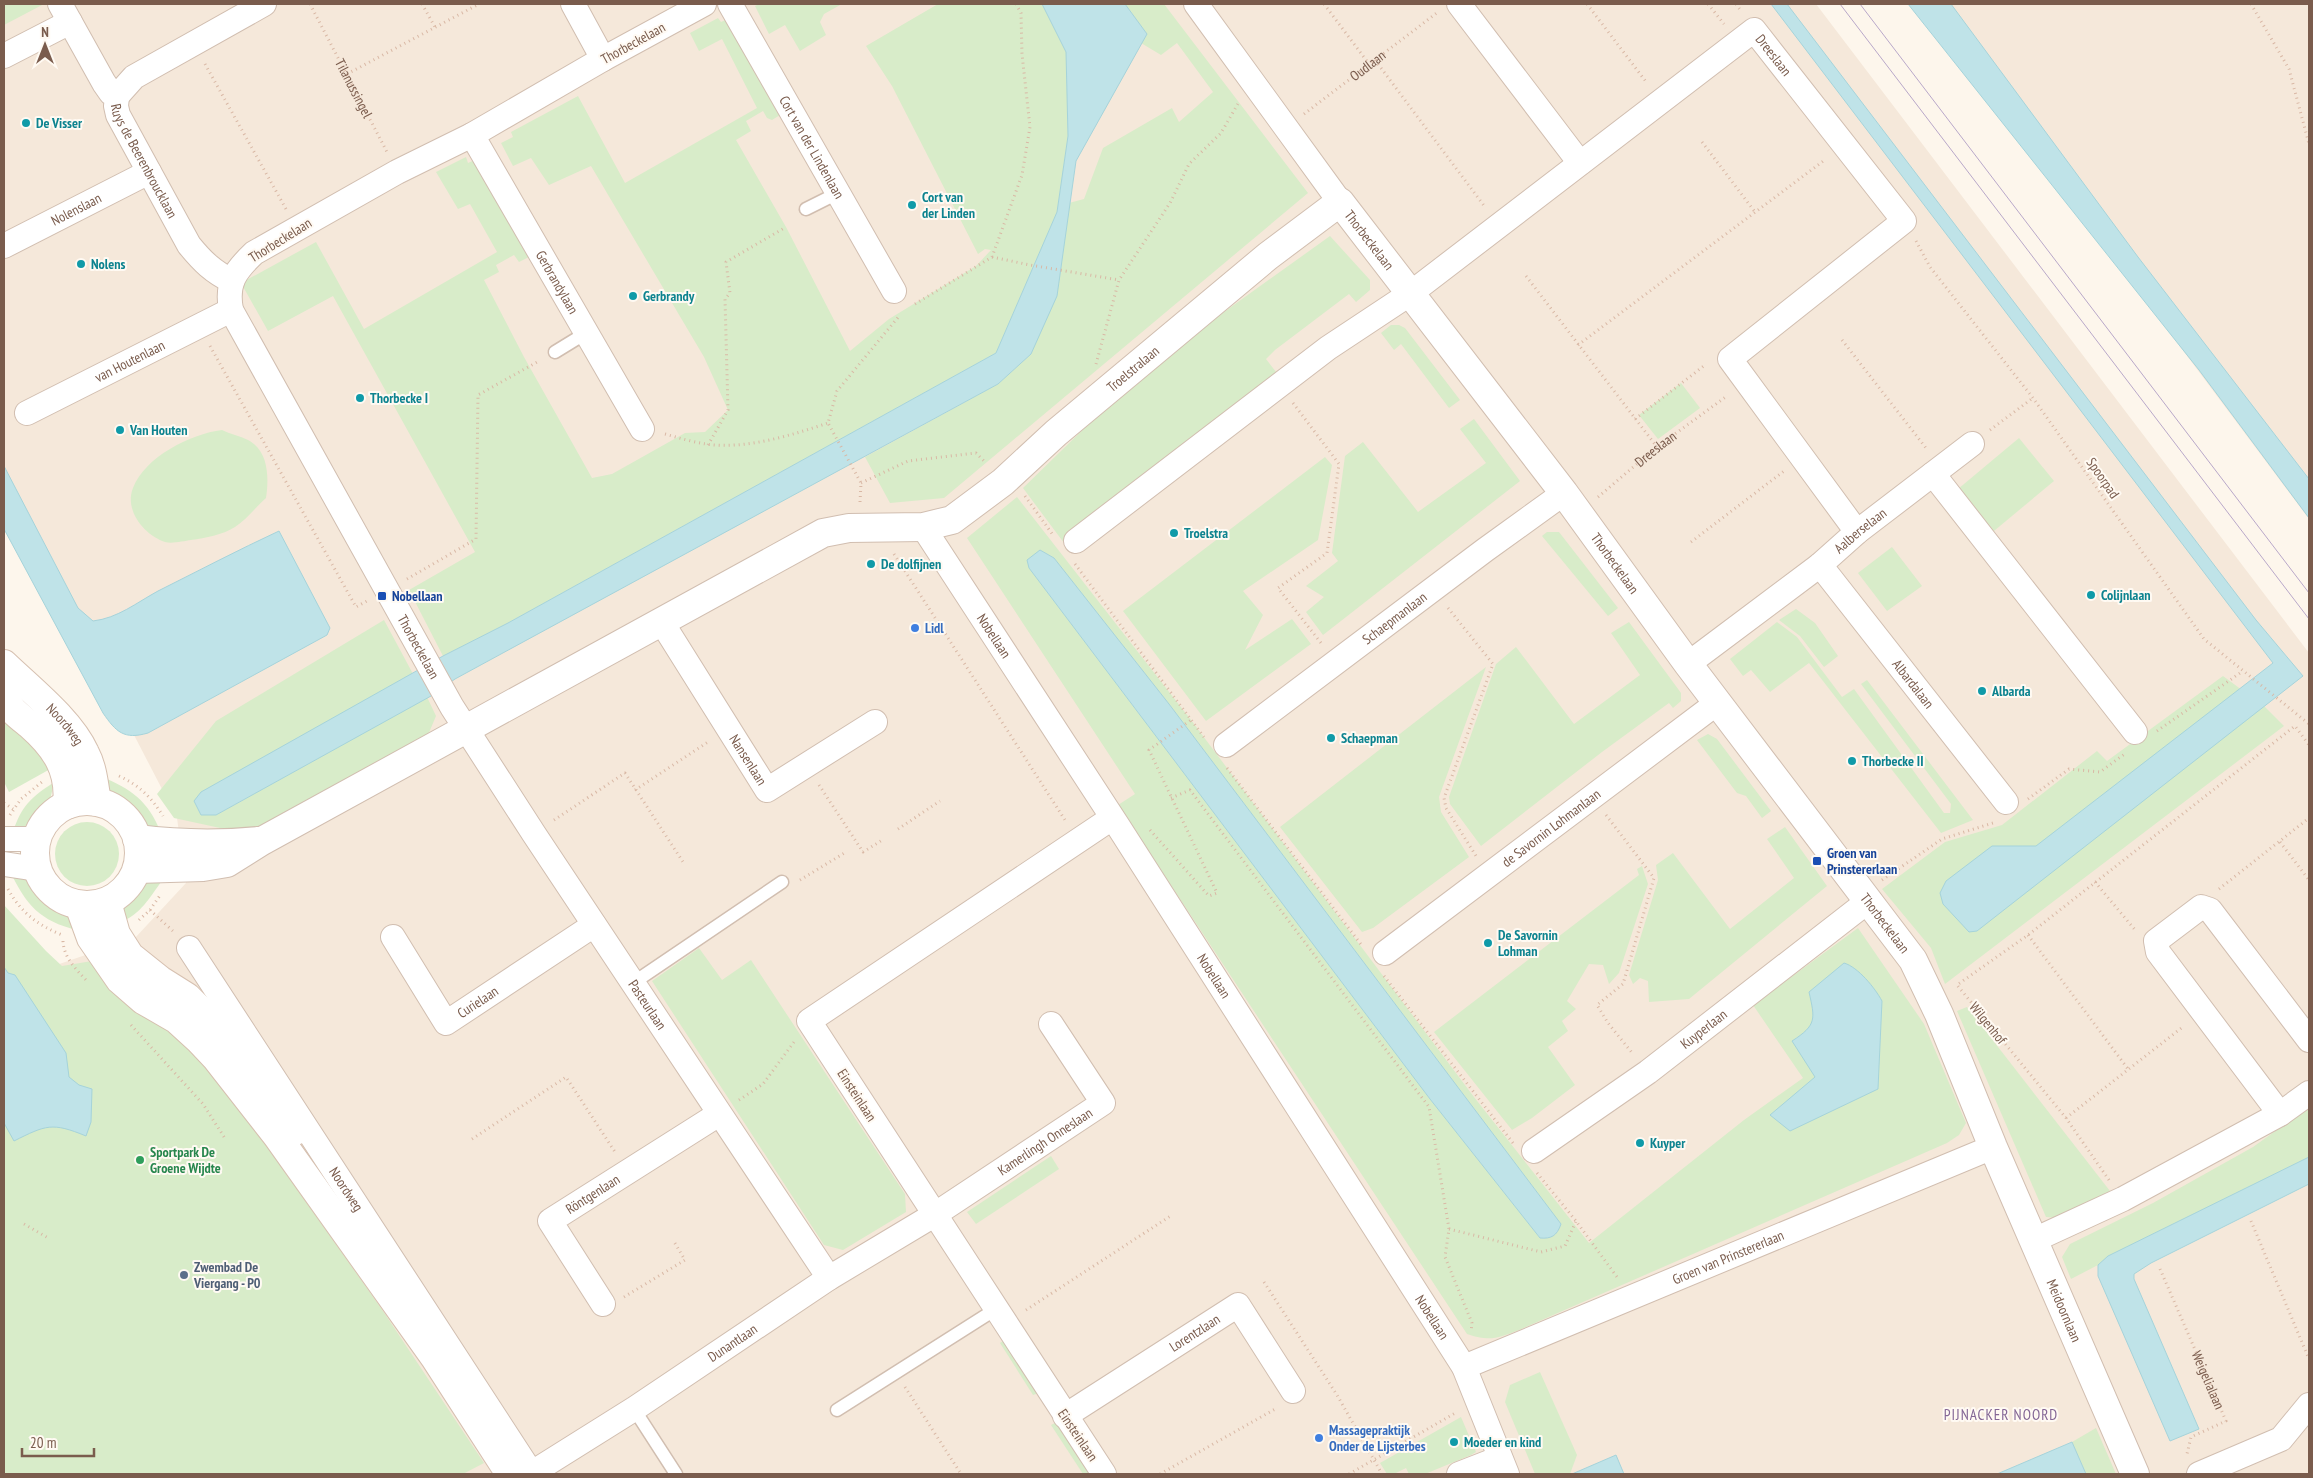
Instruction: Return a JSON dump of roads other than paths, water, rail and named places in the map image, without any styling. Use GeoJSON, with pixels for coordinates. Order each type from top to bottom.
{"type":"FeatureCollection","features":[{"type":"Feature","properties":{"kind":"street"},"geometry":{"type":"LineString","coordinates":[[117,96],[134,77],[264,4]]}},
{"type":"Feature","properties":{"kind":"street"},"geometry":{"type":"LineString","coordinates":[[573,4],[603,59]]}},
{"type":"Feature","properties":{"kind":"street","name":"Thorbeckelaan"},"geometry":{"type":"LineString","coordinates":[[467,730],[452,707],[232,310],[229,295],[232,281],[239,267],[254,253],[397,172],[472,135],[603,59],[704,4]]}},
{"type":"Feature","properties":{"kind":"street","name":"Cort van der Lindenlaan"},"geometry":{"type":"LineString","coordinates":[[730,4],[899,301]]}},
{"type":"Feature","properties":{"kind":"street","name":"Thorbeckelaan"},"geometry":{"type":"LineString","coordinates":[[1196,4],[1340,202],[1564,493],[1717,703],[1913,960],[1938,1014],[1993,1147]]}},
{"type":"Feature","properties":{"kind":"street"},"geometry":{"type":"LineString","coordinates":[[1450,7],[1580,163]]}},
{"type":"Feature","properties":{"kind":"street"},"geometry":{"type":"LineString","coordinates":[[4,56],[65,13]]}},
{"type":"Feature","properties":{"kind":"street","name":"Ruys de Beerenbroucklaan"},"geometry":{"type":"LineString","coordinates":[[65,13],[104,83],[111,93],[117,96],[116,106],[118,115],[189,245],[202,262],[215,273],[232,281]]}},
{"type":"Feature","properties":{"kind":"street","name":"Dreeslaan"},"geometry":{"type":"LineString","coordinates":[[1411,293],[1754,30],[1904,221],[1721,365],[1802,457],[1857,532]]}},
{"type":"Feature","properties":{"kind":"street","name":"Gerbrandylaan"},"geometry":{"type":"LineString","coordinates":[[472,135],[642,429]]}},
{"type":"Feature","properties":{"kind":"street","name":"Nolenslaan"},"geometry":{"type":"LineString","coordinates":[[4,246],[149,172]]}},
{"type":"Feature","properties":{"kind":"street","name":"Troelstralaan"},"geometry":{"type":"LineString","coordinates":[[923,528],[952,520],[1006,478],[1268,256],[1340,202]]}},
{"type":"Feature","properties":{"kind":"street"},"geometry":{"type":"LineString","coordinates":[[1067,546],[1328,348],[1411,293]]}},
{"type":"Feature","properties":{"kind":"street","name":"van Houtenlaan"},"geometry":{"type":"LineString","coordinates":[[27,413],[232,310]]}},
{"type":"Feature","properties":{"kind":"street","name":"Aalberselaan"},"geometry":{"type":"LineString","coordinates":[[1688,664],[1820,565],[1857,532],[1972,444]]}},
{"type":"Feature","properties":{"kind":"street"},"geometry":{"type":"LineString","coordinates":[[1937,471],[2135,732]]}},
{"type":"Feature","properties":{"kind":"street","name":"Schaepmanlaan"},"geometry":{"type":"LineString","coordinates":[[1219,750],[1564,493]]}},
{"type":"Feature","properties":{"kind":"street"},"geometry":{"type":"LineString","coordinates":[[137,869],[204,868],[227,863],[262,841],[823,533],[849,528],[923,528]]}},
{"type":"Feature","properties":{"kind":"street","name":"Nobellaan"},"geometry":{"type":"LineString","coordinates":[[923,528],[1115,822],[1464,1367],[1503,1466]]}},
{"type":"Feature","properties":{"kind":"street","name":"Albardalaan"},"geometry":{"type":"LineString","coordinates":[[1820,565],[2006,802]]}},
{"type":"Feature","properties":{"kind":"street","name":"Nansenlaan"},"geometry":{"type":"LineString","coordinates":[[661,621],[767,790],[875,722]]}},
{"type":"Feature","properties":{"kind":"street","name":"Noordweg"},"geometry":{"type":"LineString","coordinates":[[4,664],[67,728],[85,752],[91,769],[97,802]]}},
{"type":"Feature","properties":{"kind":"street","name":"Noordweg"},"geometry":{"type":"LineString","coordinates":[[4,697],[10,709],[51,745],[60,760],[66,771],[67,805]]}},
{"type":"Feature","properties":{"kind":"street","name":"de Savornin Lohmanlaan"},"geometry":{"type":"LineString","coordinates":[[1377,958],[1717,703]]}},
{"type":"Feature","properties":{"kind":"street","name":"Pasteurlaan"},"geometry":{"type":"LineString","coordinates":[[467,730],[594,926],[829,1278]]}},
{"type":"Feature","properties":{"kind":"street"},"geometry":{"type":"LineString","coordinates":[[82,801],[97,802],[111,807],[132,826],[137,839],[139,854],[137,869],[130,882],[120,894],[107,902],[79,905],[65,901],[52,893],[43,882],[36,869],[34,854],[36,839],[43,824],[54,813],[67,805],[82,801]]}},
{"type":"Feature","properties":{"kind":"street","name":"Einsteinlaan"},"geometry":{"type":"LineString","coordinates":[[1104,1474],[809,1021],[1079,840],[1115,822]]}},
{"type":"Feature","properties":{"kind":"street"},"geometry":{"type":"LineString","coordinates":[[4,839],[36,839]]}},
{"type":"Feature","properties":{"kind":"street"},"geometry":{"type":"LineString","coordinates":[[137,839],[171,843],[230,844],[262,841]]}},
{"type":"Feature","properties":{"kind":"street"},"geometry":{"type":"LineString","coordinates":[[4,864],[36,869]]}},
{"type":"Feature","properties":{"kind":"street","name":"Kuyperlaan"},"geometry":{"type":"LineString","coordinates":[[1528,1156],[1648,1072],[1865,898]]}},
{"type":"Feature","properties":{"kind":"street","name":"Noordweg"},"geometry":{"type":"LineString","coordinates":[[107,902],[116,934],[130,956],[153,975],[187,997],[229,1039],[262,1083],[385,1269],[435,1358]]}},
{"type":"Feature","properties":{"kind":"street","name":"Noordweg"},"geometry":{"type":"LineString","coordinates":[[79,905],[91,938],[120,980],[143,1000],[176,1019],[216,1058],[277,1136],[435,1358],[525,1474]]}},
{"type":"Feature","properties":{"kind":"street"},"geometry":{"type":"LineString","coordinates":[[2280,1114],[2158,952],[2156,941],[2201,907],[2210,910],[2309,1040]]}},
{"type":"Feature","properties":{"kind":"street","name":"Curielaan"},"geometry":{"type":"LineString","coordinates":[[393,937],[446,1023],[594,926]]}},
{"type":"Feature","properties":{"kind":"street","name":"Noordweg"},"geometry":{"type":"LineString","coordinates":[[189,948],[525,1474]]}},
{"type":"Feature","properties":{"kind":"street","name":"Kamerlingh Onneslaan"},"geometry":{"type":"LineString","coordinates":[[934,1215],[1103,1103],[1051,1024]]}},
{"type":"Feature","properties":{"kind":"street"},"geometry":{"type":"LineString","coordinates":[[2034,1240],[2123,1198],[2280,1114],[2309,1092]]}},
{"type":"Feature","properties":{"kind":"street","name":"Röntgenlaan"},"geometry":{"type":"LineString","coordinates":[[603,1304],[550,1221],[720,1114]]}},
{"type":"Feature","properties":{"kind":"street","name":"Groen van Prinstererlaan"},"geometry":{"type":"LineString","coordinates":[[1464,1367],[1630,1296],[1993,1147]]}},
{"type":"Feature","properties":{"kind":"street","name":"Meidoornlaan"},"geometry":{"type":"LineString","coordinates":[[1993,1147],[2135,1474]]}},
{"type":"Feature","properties":{"kind":"street","name":"Dunantlaan"},"geometry":{"type":"LineString","coordinates":[[525,1474],[634,1409],[829,1278],[934,1215]]}},
{"type":"Feature","properties":{"kind":"street","name":"Lorentzlaan"},"geometry":{"type":"LineString","coordinates":[[1065,1416],[1238,1305],[1293,1391]]}},
{"type":"Feature","properties":{"kind":"street"},"geometry":{"type":"LineString","coordinates":[[2193,1465],[2281,1439],[2309,1405]]}},
{"type":"Feature","properties":{"kind":"street"},"geometry":{"type":"LineString","coordinates":[[1459,1474],[1503,1466]]}},
{"type":"Feature","properties":{"kind":"lane"},"geometry":{"type":"LineString","coordinates":[[806,209],[838,193]]}},
{"type":"Feature","properties":{"kind":"lane"},"geometry":{"type":"LineString","coordinates":[[555,352],[586,333]]}},
{"type":"Feature","properties":{"kind":"lane"},"geometry":{"type":"LineString","coordinates":[[633,983],[782,882]]}},
{"type":"Feature","properties":{"kind":"lane"},"geometry":{"type":"LineString","coordinates":[[837,1410],[895,1372],[1000,1316]]}},
{"type":"Feature","properties":{"kind":"lane"},"geometry":{"type":"LineString","coordinates":[[634,1409],[676,1474]]}},
{"type":"Feature","properties":{"kind":"water"},"geometry":{"type":"Polygon","coordinates":[[[1042,4],[1125,4],[1147,34],[1076,161],[1057,296],[1031,354],[998,384],[455,679],[431,696],[216,815],[201,815],[194,801],[201,792],[443,656],[508,623],[996,353],[1057,212],[1068,136],[1066,52],[1042,4]]]}},
{"type":"Feature","properties":{"kind":"water"},"geometry":{"type":"Polygon","coordinates":[[[1771,4],[1787,4],[2256,620],[2303,676],[1977,931],[1969,932],[1943,904],[1940,893],[1946,881],[1992,846],[2036,846],[2273,663],[1771,4]]]}},
{"type":"Feature","properties":{"kind":"water"},"geometry":{"type":"Polygon","coordinates":[[[1908,4],[1951,4],[2138,257],[2309,479],[2309,518],[2199,370],[1908,4]]]}},
{"type":"Feature","properties":{"kind":"water"},"geometry":{"type":"Polygon","coordinates":[[[4,466],[78,608],[93,621],[111,617],[158,591],[279,531],[330,628],[327,635],[148,733],[133,736],[121,733],[103,713],[4,529],[4,466]]]}},
{"type":"Feature","properties":{"kind":"water"},"geometry":{"type":"Polygon","coordinates":[[[1040,550],[1054,558],[1169,704],[1561,1224],[1553,1236],[1540,1238],[1430,1099],[1029,568],[1027,560],[1040,550]]]}},
{"type":"Feature","properties":{"kind":"water"},"geometry":{"type":"Polygon","coordinates":[[[1844,963],[1855,969],[1866,979],[1882,1001],[1878,1089],[1790,1131],[1770,1115],[1815,1077],[1792,1041],[1810,1026],[1812,1021],[1813,1015],[1809,992],[1844,963]]]}},
{"type":"Feature","properties":{"kind":"water"},"geometry":{"type":"Polygon","coordinates":[[[4,967],[8,973],[15,975],[66,1053],[69,1077],[79,1085],[92,1089],[91,1122],[86,1136],[57,1127],[49,1127],[14,1141],[4,1123],[4,967]]]}},
{"type":"Feature","properties":{"kind":"water"},"geometry":{"type":"Polygon","coordinates":[[[2309,1157],[2309,1184],[2151,1263],[2134,1274],[2134,1279],[2199,1429],[2170,1441],[2098,1276],[2098,1265],[2108,1256],[2309,1157]]]}},
{"type":"Feature","properties":{"kind":"water"},"geometry":{"type":"Polygon","coordinates":[[[2072,1442],[2086,1474],[1997,1474],[2072,1442]]]}},
{"type":"Feature","properties":{"kind":"water"},"geometry":{"type":"Polygon","coordinates":[[[1616,1455],[1624,1474],[1572,1474],[1616,1455]]]}},
{"type":"Feature","properties":{"kind":"tram line"},"geometry":{"type":"LineString","coordinates":[[1840,4],[2309,619]]}},
{"type":"Feature","properties":{"kind":"tram line"},"geometry":{"type":"LineString","coordinates":[[1860,4],[2309,593]]}},
{"type":"Feature","properties":{"kind":"place","name":"De Visser"},"geometry":{"type":"Point","coordinates":[26,123]}},
{"type":"Feature","properties":{"kind":"place","name":"Cort van der Linden"},"geometry":{"type":"Point","coordinates":[912,205]}},
{"type":"Feature","properties":{"kind":"place","name":"Nolens"},"geometry":{"type":"Point","coordinates":[81,264]}},
{"type":"Feature","properties":{"kind":"place","name":"Gerbrandy"},"geometry":{"type":"Point","coordinates":[633,296]}},
{"type":"Feature","properties":{"kind":"place","name":"Thorbecke I"},"geometry":{"type":"Point","coordinates":[360,398]}},
{"type":"Feature","properties":{"kind":"place","name":"Van Houten"},"geometry":{"type":"Point","coordinates":[120,430]}},
{"type":"Feature","properties":{"kind":"place","name":"Troelstra"},"geometry":{"type":"Point","coordinates":[1174,533]}},
{"type":"Feature","properties":{"kind":"place","name":"De dolfijnen"},"geometry":{"type":"Point","coordinates":[871,564]}},
{"type":"Feature","properties":{"kind":"place","name":"Colijnlaan"},"geometry":{"type":"Point","coordinates":[2091,595]}},
{"type":"Feature","properties":{"kind":"place","name":"Nobellaan"},"geometry":{"type":"Point","coordinates":[382,596]}},
{"type":"Feature","properties":{"kind":"place","name":"Lidl"},"geometry":{"type":"Point","coordinates":[915,628]}},
{"type":"Feature","properties":{"kind":"place","name":"Albarda"},"geometry":{"type":"Point","coordinates":[1982,691]}},
{"type":"Feature","properties":{"kind":"place","name":"Schaepman"},"geometry":{"type":"Point","coordinates":[1331,738]}},
{"type":"Feature","properties":{"kind":"place","name":"Thorbecke II"},"geometry":{"type":"Point","coordinates":[1852,761]}},
{"type":"Feature","properties":{"kind":"place","name":"Groen van Prinstererlaan"},"geometry":{"type":"Point","coordinates":[1817,861]}},
{"type":"Feature","properties":{"kind":"place","name":"De Savornin Lohman"},"geometry":{"type":"Point","coordinates":[1488,943]}},
{"type":"Feature","properties":{"kind":"place","name":"Kuyper"},"geometry":{"type":"Point","coordinates":[1640,1143]}},
{"type":"Feature","properties":{"kind":"place","name":"Sportpark De Groene Wijdte"},"geometry":{"type":"Point","coordinates":[140,1160]}},
{"type":"Feature","properties":{"kind":"place","name":"Zwembad De Viergang - P0"},"geometry":{"type":"Point","coordinates":[184,1275]}},
{"type":"Feature","properties":{"kind":"place","name":"Massagepraktijk Onder de Lijsterbes"},"geometry":{"type":"Point","coordinates":[1319,1438]}},
{"type":"Feature","properties":{"kind":"place","name":"Moeder en kind"},"geometry":{"type":"Point","coordinates":[1454,1442]}},
{"type":"Feature","properties":{"kind":"district","name":"PIJNACKER NOORD"},"geometry":{"type":"Point","coordinates":[2001,1414]}}]}
